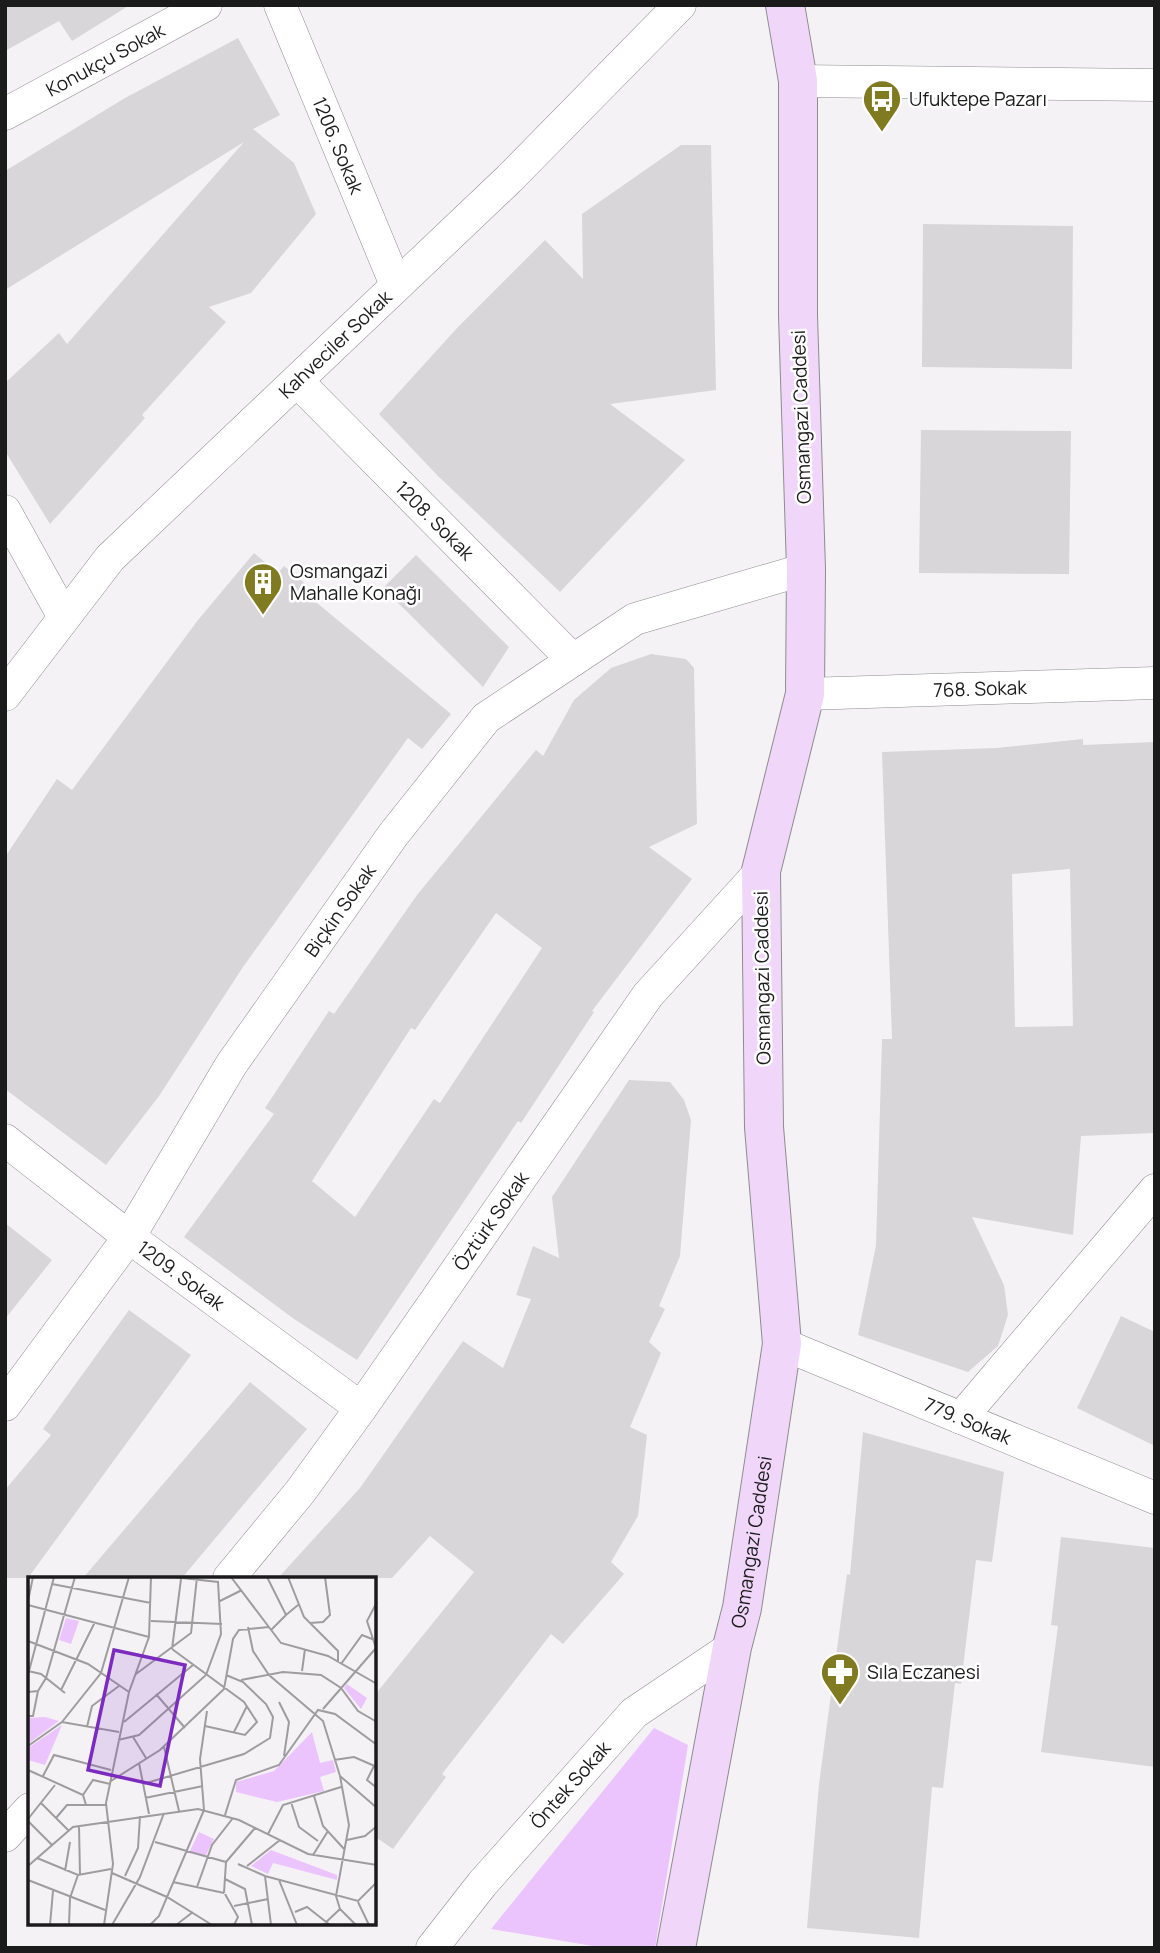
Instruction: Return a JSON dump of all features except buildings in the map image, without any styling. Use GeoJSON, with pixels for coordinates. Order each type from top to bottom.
{"type":"FeatureCollection","features":[{"type":"Feature","properties":{"kind":"main road","name":"Osmangazi Caddesi"},"geometry":{"type":"LineString","coordinates":[[676,1948],[732,1647],[742,1608],[782,1344],[764,1127],[761,871],[805,694],[806,569],[798,315],[798,81],[785,5]]}},
{"type":"Feature","properties":{"kind":"street","name":"Konukçu Sokak"},"geometry":{"type":"LineString","coordinates":[[5,114],[206,5]]}},
{"type":"Feature","properties":{"kind":"street","name":"1206. Sokak"},"geometry":{"type":"LineString","coordinates":[[280,5],[396,285]]}},
{"type":"Feature","properties":{"kind":"street","name":"Kahveciler Sokak"},"geometry":{"type":"LineString","coordinates":[[5,695],[110,558],[509,179],[680,5]]}},
{"type":"Feature","properties":{"kind":"street"},"geometry":{"type":"LineString","coordinates":[[798,81],[1155,85]]}},
{"type":"Feature","properties":{"kind":"street","name":"1208. Sokak"},"geometry":{"type":"LineString","coordinates":[[297,381],[573,660]]}},
{"type":"Feature","properties":{"kind":"street"},"geometry":{"type":"LineString","coordinates":[[5,511],[64,617]]}},
{"type":"Feature","properties":{"kind":"street","name":"Biçkin Sokak"},"geometry":{"type":"LineString","coordinates":[[5,1405],[130,1237],[231,1065],[393,835],[486,718],[635,620],[806,569]]}},
{"type":"Feature","properties":{"kind":"street","name":"768. Sokak"},"geometry":{"type":"LineString","coordinates":[[805,694],[1155,683]]}},
{"type":"Feature","properties":{"kind":"street","name":"Öztürk Sokak"},"geometry":{"type":"LineString","coordinates":[[230,1577],[300,1492],[361,1408],[648,995],[761,871]]}},
{"type":"Feature","properties":{"kind":"street","name":"1209. Sokak"},"geometry":{"type":"LineString","coordinates":[[5,1140],[130,1237],[361,1408]]}},
{"type":"Feature","properties":{"kind":"street"},"geometry":{"type":"LineString","coordinates":[[961,1418],[1155,1190]]}},
{"type":"Feature","properties":{"kind":"street","name":"779. Sokak"},"geometry":{"type":"LineString","coordinates":[[782,1344],[1155,1498]]}},
{"type":"Feature","properties":{"kind":"street","name":"Öntek Sokak"},"geometry":{"type":"LineString","coordinates":[[432,1948],[482,1884],[634,1713],[732,1647]]}},
{"type":"Feature","properties":{"kind":"street"},"geometry":{"type":"LineString","coordinates":[[5,1836],[28,1811]]}},
{"type":"Feature","properties":{"kind":"shaded area"},"geometry":{"type":"Polygon","coordinates":[[[654,1728],[688,1745],[655,1948],[605,1948],[491,1929],[654,1728]]]}},
{"type":"Feature","properties":{"kind":"place","name":"Ufuktepe Pazarı"},"geometry":{"type":"Point","coordinates":[882,133]}},
{"type":"Feature","properties":{"kind":"place","name":"Osmangazi Mahalle Konağı"},"geometry":{"type":"Point","coordinates":[263,616]}},
{"type":"Feature","properties":{"kind":"place","name":"Sıla Eczanesi"},"geometry":{"type":"Point","coordinates":[840,1706]}}]}
